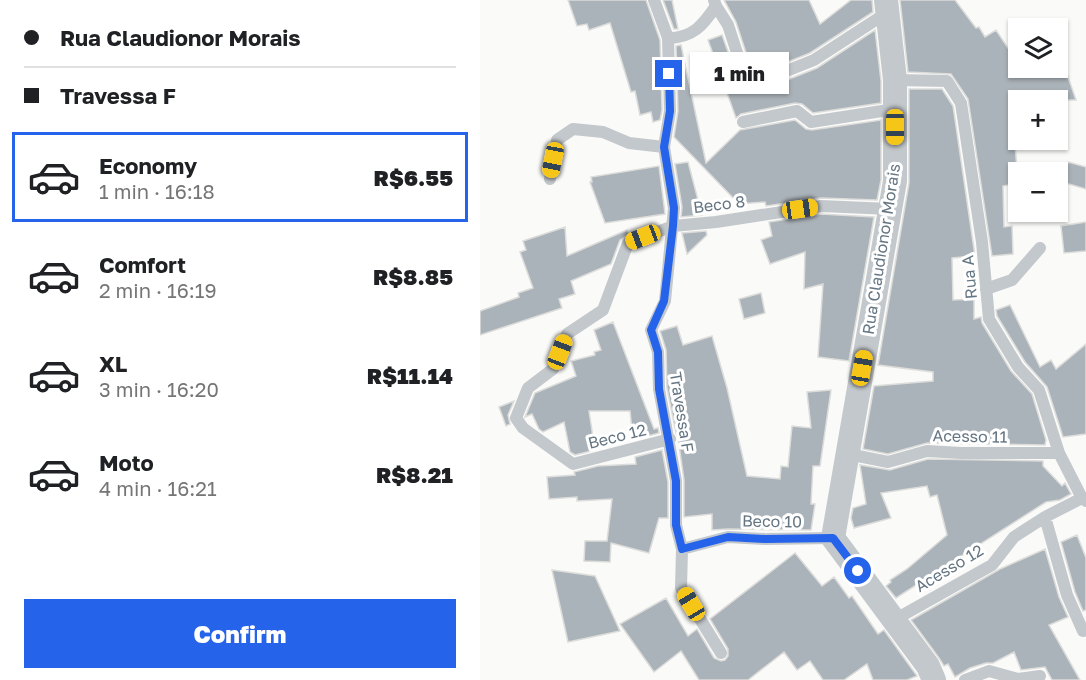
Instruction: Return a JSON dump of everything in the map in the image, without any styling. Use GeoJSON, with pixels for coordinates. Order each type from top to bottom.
{"type":"FeatureCollection","features":[{"type":"Feature","properties":{"kind":"street","name":"Rua Claudionor Morais"},"geometry":{"type":"LineString","coordinates":[[833,538],[895,181],[895,80],[887,6]]}},
{"type":"Feature","properties":{"kind":"street"},"geometry":{"type":"LineString","coordinates":[[833,538],[928,666],[934,680]]}},
{"type":"Feature","properties":{"kind":"lane","name":"Travessa F"},"geometry":{"type":"LineString","coordinates":[[654,0],[668,38],[670,111],[664,147],[674,208],[664,301],[651,330],[658,352],[659,389],[670,439],[676,481],[676,525],[682,549]]}},
{"type":"Feature","properties":{"kind":"lane"},"geometry":{"type":"LineString","coordinates":[[668,38],[682,38],[703,25],[715,3]]}},
{"type":"Feature","properties":{"kind":"lane"},"geometry":{"type":"LineString","coordinates":[[715,3],[728,25],[742,68]]}},
{"type":"Feature","properties":{"kind":"lane"},"geometry":{"type":"LineString","coordinates":[[779,74],[814,60],[887,6]]}},
{"type":"Feature","properties":{"kind":"lane","name":"Rua A"},"geometry":{"type":"LineString","coordinates":[[895,80],[947,81],[961,102],[982,242],[989,319],[1018,367],[1040,390],[1059,453],[1084,499]]}},
{"type":"Feature","properties":{"kind":"lane"},"geometry":{"type":"LineString","coordinates":[[743,122],[797,111],[811,122],[895,109]]}},
{"type":"Feature","properties":{"kind":"lane"},"geometry":{"type":"LineString","coordinates":[[550,179],[557,141],[573,129],[603,132],[630,143],[664,147]]}},
{"type":"Feature","properties":{"kind":"lane","name":"Beco 8"},"geometry":{"type":"LineString","coordinates":[[516,418],[528,388],[553,369],[567,334],[603,310],[628,243],[673,226],[821,206],[890,209]]}},
{"type":"Feature","properties":{"kind":"lane"},"geometry":{"type":"LineString","coordinates":[[986,289],[1012,280],[1040,248]]}},
{"type":"Feature","properties":{"kind":"lane","name":"Beco 12"},"geometry":{"type":"LineString","coordinates":[[516,418],[523,428],[573,464],[670,439]]}},
{"type":"Feature","properties":{"kind":"lane","name":"Acesso 11"},"geometry":{"type":"LineString","coordinates":[[848,454],[888,462],[927,451],[1059,453]]}},
{"type":"Feature","properties":{"kind":"lane","name":"Acesso 12"},"geometry":{"type":"LineString","coordinates":[[894,620],[992,565],[1014,537],[1045,517],[1084,499]]}},
{"type":"Feature","properties":{"kind":"lane"},"geometry":{"type":"LineString","coordinates":[[1045,517],[1066,595],[1083,631]]}},
{"type":"Feature","properties":{"kind":"lane","name":"Beco 10"},"geometry":{"type":"LineString","coordinates":[[682,549],[728,537],[833,538]]}},
{"type":"Feature","properties":{"kind":"lane"},"geometry":{"type":"LineString","coordinates":[[682,549],[681,588],[721,653]]}},
{"type":"Feature","properties":{"kind":"lane"},"geometry":{"type":"LineString","coordinates":[[965,680],[989,671],[1018,679],[1040,676]]}},
{"type":"Feature","properties":{"kind":"building"},"geometry":{"type":"Polygon","coordinates":[[[568,0],[646,0],[660,40],[662,110],[660,120],[653,122],[651,112],[640,115],[635,91],[631,92],[610,23],[589,30],[587,24],[577,26],[568,0]]]}},
{"type":"Feature","properties":{"kind":"building"},"geometry":{"type":"Polygon","coordinates":[[[663,0],[672,0],[678,29],[674,29],[663,0]]]}},
{"type":"Feature","properties":{"kind":"building"},"geometry":{"type":"Polygon","coordinates":[[[724,0],[809,0],[820,24],[851,0],[872,0],[873,12],[810,53],[775,67],[771,73],[774,81],[782,82],[817,68],[875,30],[881,81],[881,103],[813,113],[802,104],[795,103],[741,114],[736,118],[708,40],[722,35],[736,74],[741,76],[748,73],[750,65],[736,22],[724,0]]]}},
{"type":"Feature","properties":{"kind":"building"},"geometry":{"type":"Polygon","coordinates":[[[900,0],[955,0],[985,37],[996,30],[1008,48],[1008,78],[1068,77],[1076,100],[1068,100],[1068,90],[1008,90],[1008,150],[1015,150],[1016,162],[1008,162],[1008,185],[1003,186],[1004,227],[1012,226],[1013,254],[992,256],[968,99],[951,74],[908,72],[900,0]]]}},
{"type":"Feature","properties":{"kind":"building"},"geometry":{"type":"Polygon","coordinates":[[[681,45],[706,163],[740,130],[795,120],[806,129],[812,130],[881,120],[881,180],[877,200],[821,198],[766,206],[765,202],[739,204],[674,137],[678,111],[676,46],[681,45]]]}},
{"type":"Feature","properties":{"kind":"building"},"geometry":{"type":"Polygon","coordinates":[[[909,89],[942,89],[953,106],[975,256],[952,258],[953,300],[974,299],[974,319],[981,317],[982,323],[1011,371],[1032,394],[1046,440],[1045,445],[927,443],[888,454],[863,449],[874,386],[933,381],[933,372],[878,365],[909,183],[909,89]]]}},
{"type":"Feature","properties":{"kind":"building"},"geometry":{"type":"Polygon","coordinates":[[[688,162],[702,215],[681,217],[682,207],[675,164],[688,162]]]}},
{"type":"Feature","properties":{"kind":"building"},"geometry":{"type":"Polygon","coordinates":[[[1068,162],[1086,167],[1086,189],[1068,184],[1068,162]]]}},
{"type":"Feature","properties":{"kind":"building"},"geometry":{"type":"Polygon","coordinates":[[[659,166],[665,214],[605,223],[590,182],[592,182],[591,177],[659,166]]]}},
{"type":"Feature","properties":{"kind":"building"},"geometry":{"type":"Polygon","coordinates":[[[821,214],[874,217],[849,361],[818,357],[823,284],[804,289],[805,252],[770,264],[761,240],[772,236],[769,222],[821,214]]]}},
{"type":"Feature","properties":{"kind":"building"},"geometry":{"type":"Polygon","coordinates":[[[1086,222],[1086,251],[1064,253],[1061,226],[1086,222]]]}},
{"type":"Feature","properties":{"kind":"building"},"geometry":{"type":"Polygon","coordinates":[[[565,227],[567,256],[627,230],[629,234],[620,240],[611,264],[571,281],[575,294],[559,299],[562,308],[480,335],[480,311],[519,297],[518,293],[533,288],[520,252],[526,250],[523,241],[565,227]]]}},
{"type":"Feature","properties":{"kind":"building"},"geometry":{"type":"Polygon","coordinates":[[[706,231],[707,235],[687,254],[682,233],[706,231]]]}},
{"type":"Feature","properties":{"kind":"building"},"geometry":{"type":"Polygon","coordinates":[[[761,293],[765,313],[744,319],[739,299],[761,293]]]}},
{"type":"Feature","properties":{"kind":"building"},"geometry":{"type":"Polygon","coordinates":[[[1010,305],[1040,367],[1051,360],[1056,369],[1086,344],[1086,434],[1063,437],[1047,387],[1025,362],[997,316],[996,310],[1010,305]]]}},
{"type":"Feature","properties":{"kind":"building"},"geometry":{"type":"Polygon","coordinates":[[[613,322],[654,429],[658,428],[659,433],[633,440],[630,411],[589,411],[595,450],[575,455],[570,452],[564,422],[543,432],[539,429],[532,414],[525,417],[535,393],[576,376],[571,361],[595,355],[594,352],[601,350],[594,330],[613,322]]]}},
{"type":"Feature","properties":{"kind":"building"},"geometry":{"type":"Polygon","coordinates":[[[677,326],[683,345],[712,336],[727,388],[747,476],[780,479],[781,466],[788,467],[792,426],[811,428],[807,392],[831,390],[820,466],[813,466],[811,504],[815,504],[811,530],[712,530],[712,514],[684,517],[684,480],[667,388],[666,350],[660,331],[677,326]]]}},
{"type":"Feature","properties":{"kind":"building"},"geometry":{"type":"Polygon","coordinates":[[[514,401],[508,415],[510,424],[506,426],[499,407],[514,401]]]}},
{"type":"Feature","properties":{"kind":"building"},"geometry":{"type":"Polygon","coordinates":[[[662,450],[668,482],[668,518],[659,518],[649,553],[611,543],[610,562],[584,561],[585,541],[607,541],[612,499],[577,501],[577,497],[549,499],[547,477],[575,475],[574,472],[598,466],[636,464],[635,457],[662,450]]]}},
{"type":"Feature","properties":{"kind":"building"},"geometry":{"type":"Polygon","coordinates":[[[928,459],[1043,461],[1043,466],[1062,486],[1065,483],[1071,494],[1060,500],[1046,502],[896,598],[886,586],[891,582],[890,580],[907,569],[947,535],[937,495],[930,497],[927,486],[881,493],[891,518],[854,528],[851,518],[853,508],[866,504],[860,465],[890,470],[928,459]]]}},
{"type":"Feature","properties":{"kind":"building"},"geometry":{"type":"Polygon","coordinates":[[[1077,535],[1086,558],[1086,610],[1083,611],[1075,592],[1061,542],[1077,535]]]}},
{"type":"Feature","properties":{"kind":"building"},"geometry":{"type":"Polygon","coordinates":[[[1045,549],[1059,597],[1068,617],[1049,625],[1080,680],[1052,680],[1045,667],[1021,670],[1014,652],[993,663],[970,668],[955,677],[948,664],[944,666],[911,620],[1000,569],[1045,549]]]}},
{"type":"Feature","properties":{"kind":"building"},"geometry":{"type":"Polygon","coordinates":[[[795,553],[822,586],[834,577],[849,598],[852,596],[878,634],[884,630],[917,676],[907,680],[873,680],[867,664],[844,680],[823,680],[810,661],[797,670],[784,652],[748,680],[699,680],[681,651],[654,672],[620,624],[666,598],[688,636],[697,629],[714,658],[725,660],[728,656],[728,649],[710,619],[795,553]]]}},
{"type":"Feature","properties":{"kind":"building"},"geometry":{"type":"Polygon","coordinates":[[[552,570],[595,576],[620,631],[568,642],[552,570]]]}},
{"type":"Feature","properties":{"kind":"route"},"geometry":{"type":"LineString","coordinates":[[669,74],[670,111],[664,147],[674,208],[673,226],[664,301],[651,330],[658,352],[659,389],[670,439],[676,481],[676,525],[682,549],[728,537],[833,538],[858,571]]}}]}
